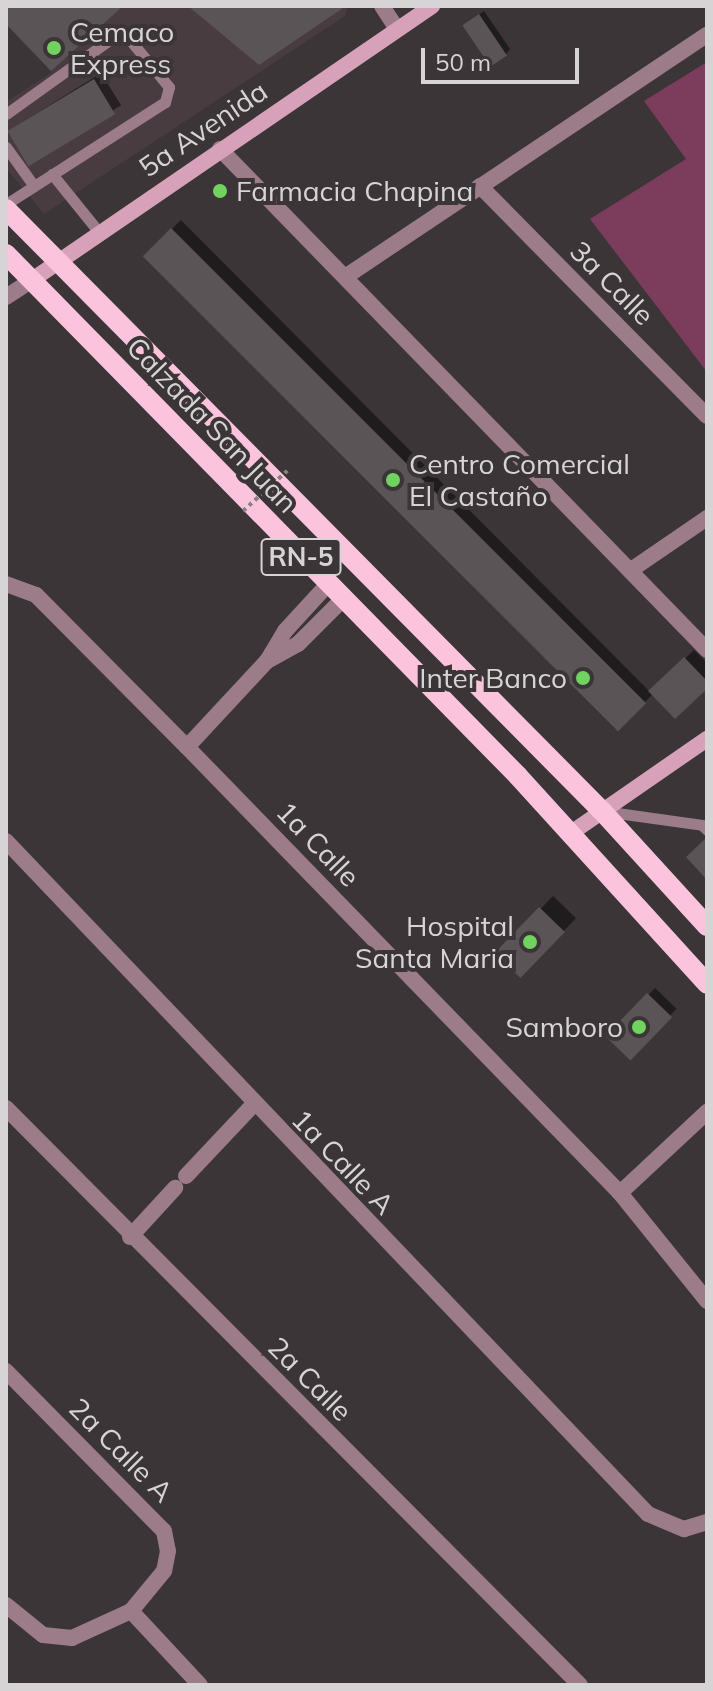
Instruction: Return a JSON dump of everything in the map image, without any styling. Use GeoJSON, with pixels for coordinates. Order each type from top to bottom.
{"type":"FeatureCollection","features":[{"type":"Feature","properties":{"kind":"main road","name":"5a Avenida"},"geometry":{"type":"LineString","coordinates":[[32,280],[55,260],[432,6]]}},
{"type":"Feature","properties":{"kind":"main road","name":"Calzada San Juan"},"geometry":{"type":"LineString","coordinates":[[6,206],[55,260],[602,811],[707,926]]}},
{"type":"Feature","properties":{"kind":"main road","name":"Calzada San Juan"},"geometry":{"type":"LineString","coordinates":[[6,254],[571,833],[707,984]]}},
{"type":"Feature","properties":{"kind":"main road"},"geometry":{"type":"LineString","coordinates":[[571,833],[707,739]]}},
{"type":"Feature","properties":{"kind":"street"},"geometry":{"type":"LineString","coordinates":[[382,6],[397,29]]}},
{"type":"Feature","properties":{"kind":"street"},"geometry":{"type":"LineString","coordinates":[[348,275],[707,35]]}},
{"type":"Feature","properties":{"kind":"street"},"geometry":{"type":"LineString","coordinates":[[220,149],[348,275],[707,650]]}},
{"type":"Feature","properties":{"kind":"street","name":"3a Calle"},"geometry":{"type":"LineString","coordinates":[[480,186],[707,416]]}},
{"type":"Feature","properties":{"kind":"street","name":"5a Avenida"},"geometry":{"type":"LineString","coordinates":[[6,297],[32,280]]}},
{"type":"Feature","properties":{"kind":"street"},"geometry":{"type":"LineString","coordinates":[[631,570],[707,518]]}},
{"type":"Feature","properties":{"kind":"street","name":"1a Calle"},"geometry":{"type":"LineString","coordinates":[[6,584],[36,595],[187,747],[620,1193],[707,1301]]}},
{"type":"Feature","properties":{"kind":"street"},"geometry":{"type":"LineString","coordinates":[[187,747],[267,661],[285,631],[336,592]]}},
{"type":"Feature","properties":{"kind":"street","name":"1a Calle A"},"geometry":{"type":"LineString","coordinates":[[6,841],[253,1105],[648,1514],[684,1529],[707,1522]]}},
{"type":"Feature","properties":{"kind":"street"},"geometry":{"type":"LineString","coordinates":[[130,1237],[253,1105]]}},
{"type":"Feature","properties":{"kind":"street","name":"2a Calle"},"geometry":{"type":"LineString","coordinates":[[6,1108],[130,1237],[580,1685]]}},
{"type":"Feature","properties":{"kind":"street"},"geometry":{"type":"LineString","coordinates":[[620,1193],[707,1112]]}},
{"type":"Feature","properties":{"kind":"street","name":"2a Calle A"},"geometry":{"type":"LineString","coordinates":[[6,1371],[164,1531],[164,1571],[131,1611]]}},
{"type":"Feature","properties":{"kind":"street"},"geometry":{"type":"LineString","coordinates":[[6,1605],[43,1635],[57,1639],[72,1638],[131,1611],[200,1685]]}},
{"type":"Feature","properties":{"kind":"lane"},"geometry":{"type":"LineString","coordinates":[[6,114],[112,38],[122,36],[169,87],[165,102],[6,206]]}},
{"type":"Feature","properties":{"kind":"lane"},"geometry":{"type":"LineString","coordinates":[[6,147],[34,186]]}},
{"type":"Feature","properties":{"kind":"lane"},"geometry":{"type":"LineString","coordinates":[[52,174],[98,231]]}},
{"type":"Feature","properties":{"kind":"lane"},"geometry":{"type":"LineString","coordinates":[[602,811],[705,825]]}},
{"type":"Feature","properties":{"kind":"path"},"geometry":{"type":"LineString","coordinates":[[243,511],[288,470]]}},
{"type":"Feature","properties":{"kind":"shaded area"},"geometry":{"type":"Polygon","coordinates":[[[6,6],[348,6],[345,16],[44,214],[6,168],[6,102],[52,72],[6,24],[6,6]]]}},
{"type":"Feature","properties":{"kind":"shaded area"},"geometry":{"type":"Polygon","coordinates":[[[707,62],[707,372],[590,219],[686,159],[644,101],[707,62]]]}},
{"type":"Feature","properties":{"kind":"building","name":"Cemaco Express"},"geometry":{"type":"Polygon","coordinates":[[[6,6],[123,6],[51,71],[6,24],[6,6]]]}},
{"type":"Feature","properties":{"kind":"building"},"geometry":{"type":"Polygon","coordinates":[[[188,6],[346,6],[259,65],[188,6]]]}},
{"type":"Feature","properties":{"kind":"building"},"geometry":{"type":"Polygon","coordinates":[[[479,14],[507,55],[490,67],[462,25],[479,14]]]}},
{"type":"Feature","properties":{"kind":"building"},"geometry":{"type":"Polygon","coordinates":[[[94,79],[115,114],[29,166],[7,131],[94,79]]]}},
{"type":"Feature","properties":{"kind":"building","name":"Centro Comercial El Castaño"},"geometry":{"type":"Polygon","coordinates":[[[171,228],[646,703],[618,731],[143,256],[171,228]]]}},
{"type":"Feature","properties":{"kind":"building"},"geometry":{"type":"Polygon","coordinates":[[[684,657],[707,681],[707,689],[675,719],[648,691],[684,657]]]}},
{"type":"Feature","properties":{"kind":"building"},"geometry":{"type":"Polygon","coordinates":[[[707,838],[707,880],[686,857],[707,838]]]}},
{"type":"Feature","properties":{"kind":"building","name":"Hospital Santa Maria"},"geometry":{"type":"Polygon","coordinates":[[[539,907],[565,932],[520,978],[495,953],[539,907]]]}},
{"type":"Feature","properties":{"kind":"building","name":"Samboro"},"geometry":{"type":"Polygon","coordinates":[[[647,993],[672,1017],[630,1060],[605,1036],[647,993]]]}},
{"type":"Feature","properties":{"kind":"place","name":"Cemaco Express"},"geometry":{"type":"Point","coordinates":[54,48]}},
{"type":"Feature","properties":{"kind":"place","name":"Farmacia Chapina"},"geometry":{"type":"Point","coordinates":[220,191]}},
{"type":"Feature","properties":{"kind":"place","name":"Centro Comercial El Castaño"},"geometry":{"type":"Point","coordinates":[393,480]}},
{"type":"Feature","properties":{"kind":"place","name":"Inter Banco"},"geometry":{"type":"Point","coordinates":[583,678]}},
{"type":"Feature","properties":{"kind":"place","name":"Hospital Santa Maria"},"geometry":{"type":"Point","coordinates":[530,942]}},
{"type":"Feature","properties":{"kind":"place","name":"Samboro"},"geometry":{"type":"Point","coordinates":[639,1027]}}]}
